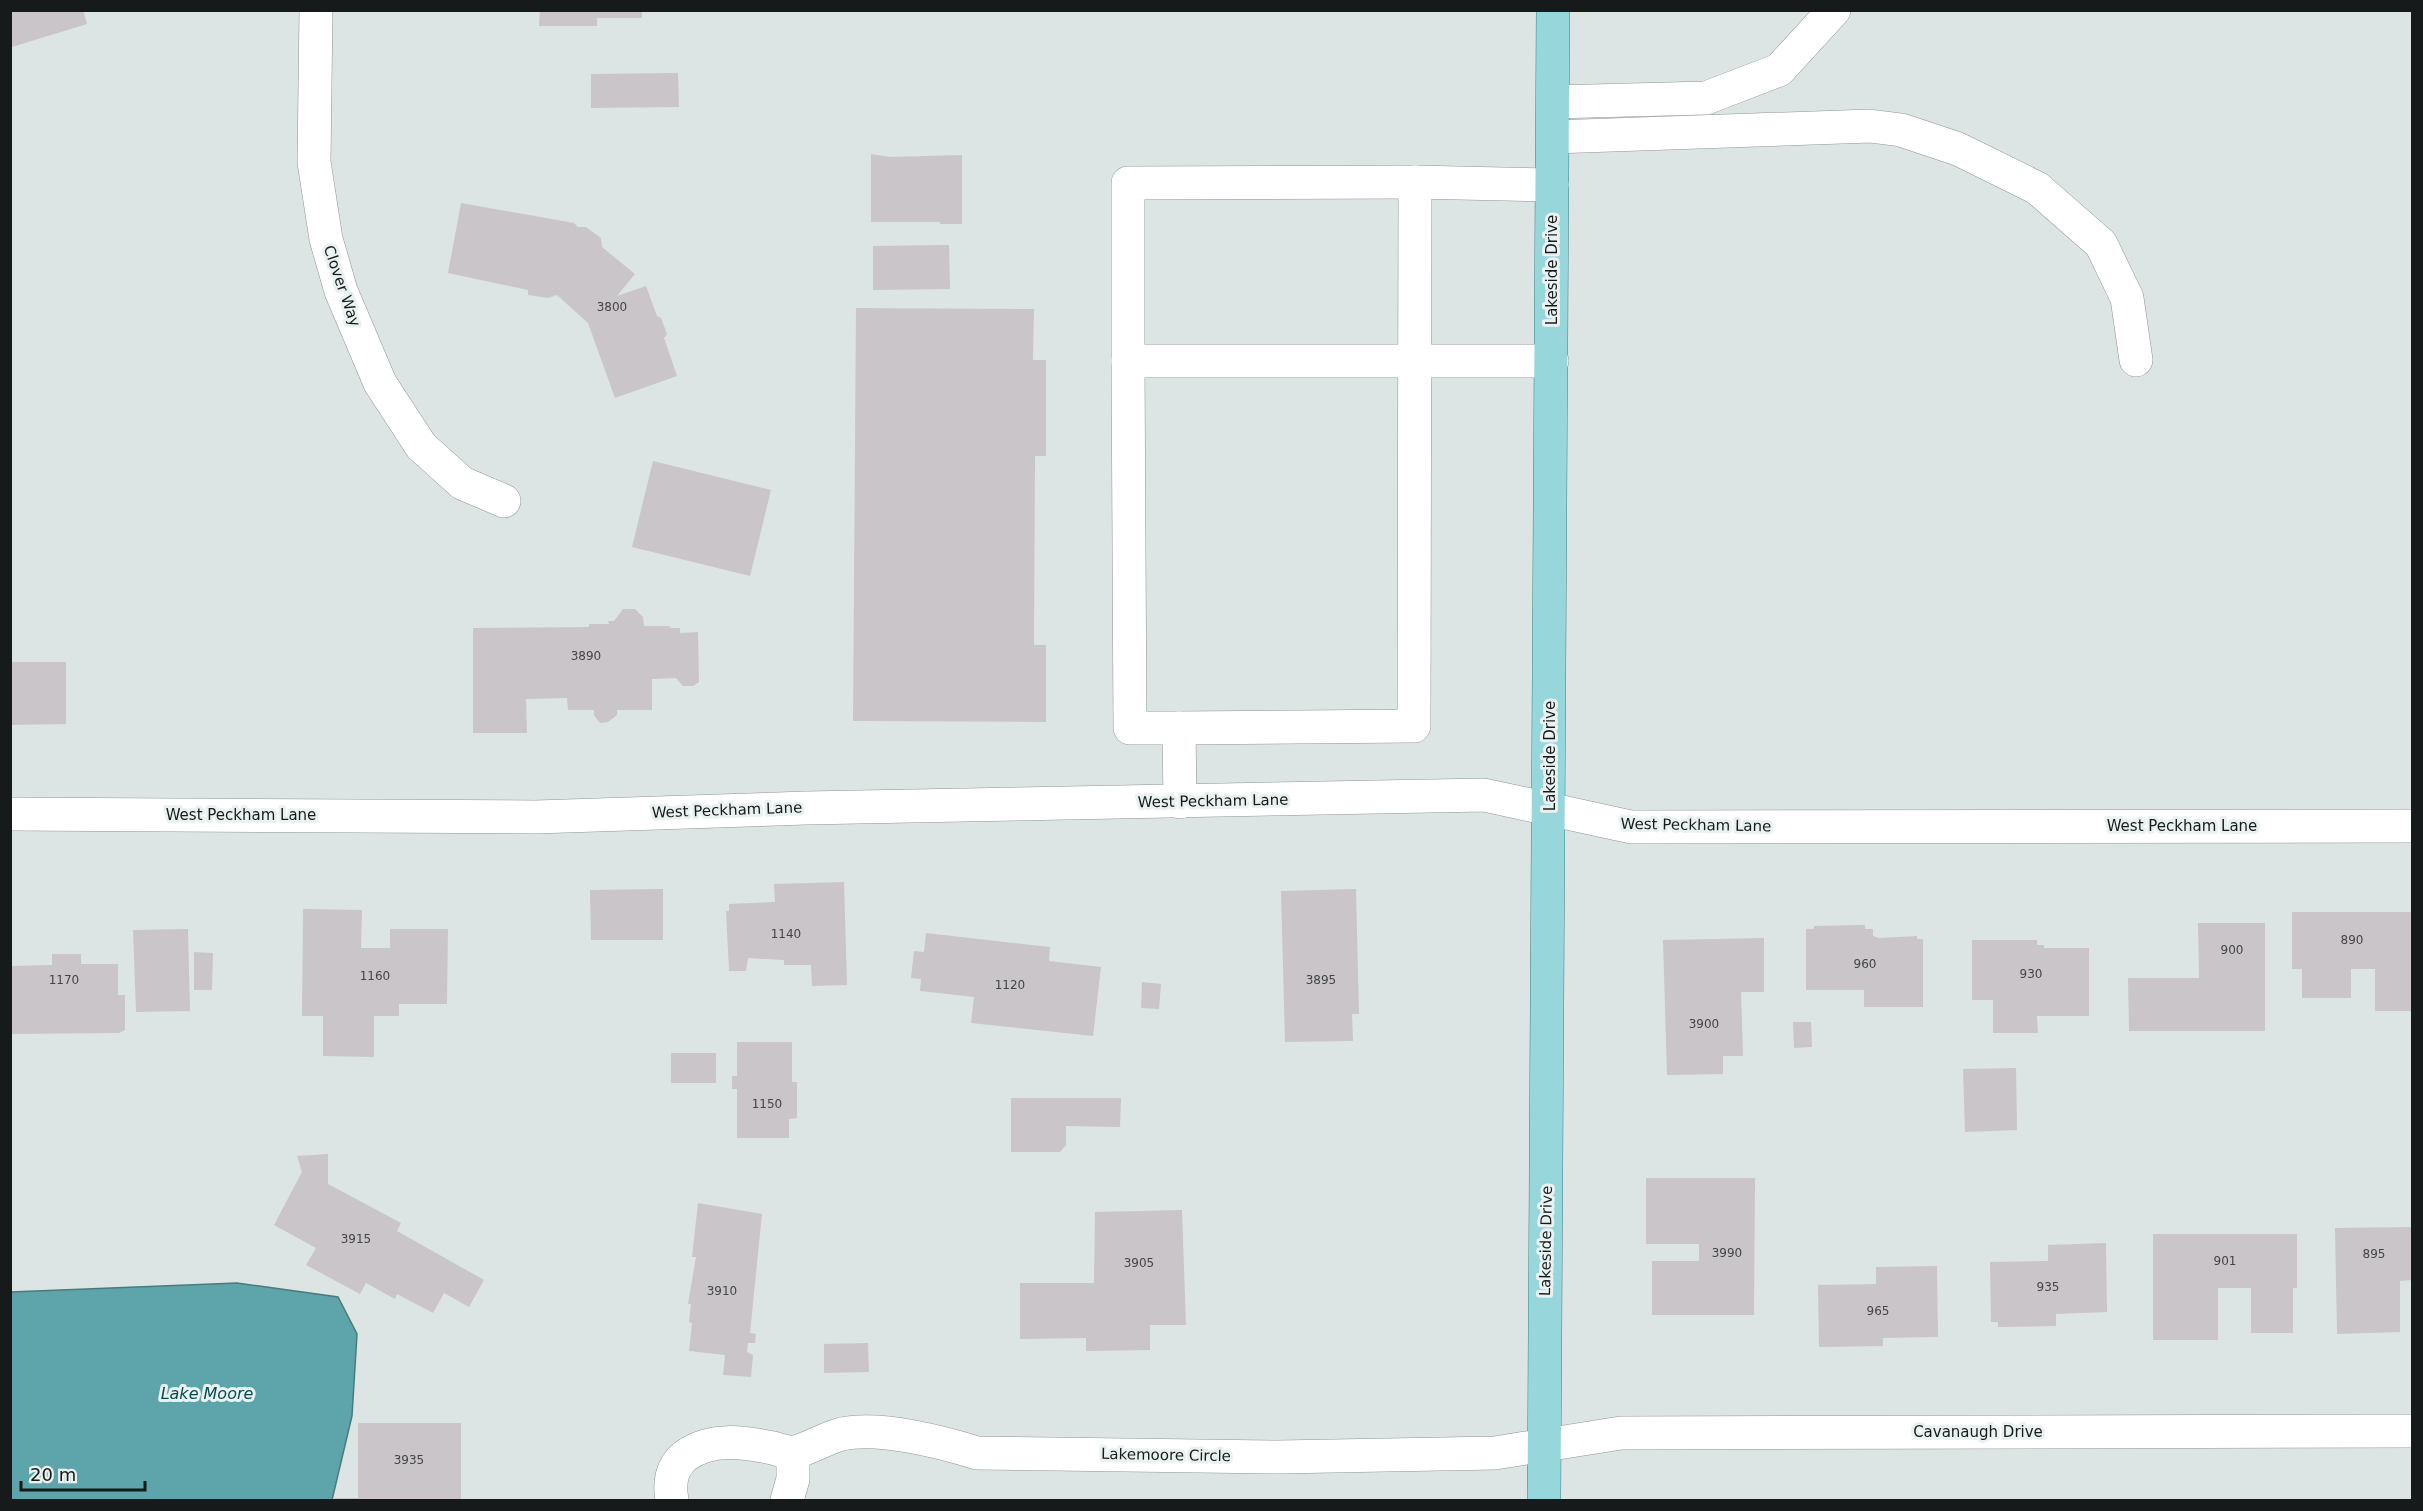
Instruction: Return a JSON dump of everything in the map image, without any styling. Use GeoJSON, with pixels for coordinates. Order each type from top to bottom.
{"type":"FeatureCollection","features":[{"type":"Feature","properties":{"kind":"main road","name":"Lakeside Drive"},"geometry":{"type":"LineString","coordinates":[[1544,1500],[1550,811],[1553,10]]}},
{"type":"Feature","properties":{"kind":"street","name":"Clover Way"},"geometry":{"type":"LineString","coordinates":[[316,10],[314,162],[326,239],[341,291],[380,382],[421,446],[462,483],[504,501]]}},
{"type":"Feature","properties":{"kind":"street"},"geometry":{"type":"LineString","coordinates":[[1553,102],[1706,98],[1779,70],[1834,10]]}},
{"type":"Feature","properties":{"kind":"street"},"geometry":{"type":"LineString","coordinates":[[1553,137],[1870,126],[1901,130],[1958,149],[2037,188],[2102,244],[2127,298],[2136,360]]}},
{"type":"Feature","properties":{"kind":"street"},"geometry":{"type":"LineString","coordinates":[[1415,182],[1414,726],[1130,728],[1128,183],[1415,182],[1552,185]]}},
{"type":"Feature","properties":{"kind":"street"},"geometry":{"type":"LineString","coordinates":[[1128,361],[1552,361]]}},
{"type":"Feature","properties":{"kind":"street"},"geometry":{"type":"LineString","coordinates":[[1179,728],[1180,802]]}},
{"type":"Feature","properties":{"kind":"street","name":"West Peckham Lane"},"geometry":{"type":"LineString","coordinates":[[10,814],[536,817],[806,808],[1484,795],[1631,827],[2412,826]]}},
{"type":"Feature","properties":{"kind":"street","name":"Cavanaugh Drive"},"geometry":{"type":"LineString","coordinates":[[1544,1444],[1621,1432],[2412,1431]]}},
{"type":"Feature","properties":{"kind":"street","name":"Lakemoore Circle"},"geometry":{"type":"LineString","coordinates":[[793,1453],[843,1434],[885,1434],[930,1439],[976,1453],[1291,1456],[1495,1453],[1544,1444]]}},
{"type":"Feature","properties":{"kind":"street"},"geometry":{"type":"LineString","coordinates":[[672,1500],[669,1484],[678,1462],[696,1448],[715,1443],[742,1443],[793,1453],[793,1479],[788,1500]]}},
{"type":"Feature","properties":{"kind":"water","name":"Lake Moore"},"geometry":{"type":"Polygon","coordinates":[[[237,1283],[338,1297],[357,1334],[352,1416],[332,1500],[11,1500],[11,1292],[237,1283]]]}},
{"type":"Feature","properties":{"kind":"building"},"geometry":{"type":"Polygon","coordinates":[[[10,10],[83,10],[87,24],[12,47],[10,10]]]}},
{"type":"Feature","properties":{"kind":"building"},"geometry":{"type":"Polygon","coordinates":[[[540,10],[642,10],[642,18],[597,18],[597,26],[539,26],[540,10]]]}},
{"type":"Feature","properties":{"kind":"building"},"geometry":{"type":"Polygon","coordinates":[[[678,73],[679,107],[591,108],[591,74],[678,73]]]}},
{"type":"Feature","properties":{"kind":"building"},"geometry":{"type":"Polygon","coordinates":[[[871,154],[890,157],[962,155],[962,224],[871,222],[871,154]]]}},
{"type":"Feature","properties":{"kind":"building"},"geometry":{"type":"Polygon","coordinates":[[[461,203],[574,223],[578,227],[586,227],[601,238],[602,247],[635,274],[617,296],[646,286],[657,316],[661,318],[667,334],[664,338],[677,376],[615,398],[588,323],[557,295],[548,298],[528,295],[528,290],[448,273],[461,203]]]}},
{"type":"Feature","properties":{"kind":"building"},"geometry":{"type":"Polygon","coordinates":[[[949,245],[950,289],[873,290],[873,246],[949,245]]]}},
{"type":"Feature","properties":{"kind":"building"},"geometry":{"type":"Polygon","coordinates":[[[856,308],[1034,309],[1033,360],[1046,360],[1046,456],[1035,456],[1034,645],[1046,645],[1046,722],[853,721],[856,308]]]}},
{"type":"Feature","properties":{"kind":"building"},"geometry":{"type":"Polygon","coordinates":[[[653,461],[771,490],[750,576],[632,547],[653,461]]]}},
{"type":"Feature","properties":{"kind":"building"},"geometry":{"type":"Polygon","coordinates":[[[623,609],[635,609],[643,617],[644,626],[680,628],[680,633],[698,632],[699,682],[693,686],[683,686],[676,678],[652,679],[652,710],[617,710],[617,715],[608,722],[600,723],[594,715],[594,710],[568,710],[567,698],[526,699],[527,733],[473,733],[473,628],[589,627],[589,624],[609,624],[608,621],[614,621],[623,609]]]}},
{"type":"Feature","properties":{"kind":"building"},"geometry":{"type":"Polygon","coordinates":[[[10,662],[66,662],[66,724],[10,725],[10,662]]]}},
{"type":"Feature","properties":{"kind":"building"},"geometry":{"type":"Polygon","coordinates":[[[844,882],[847,985],[812,986],[811,965],[784,965],[784,960],[748,958],[746,971],[729,971],[726,911],[729,911],[729,904],[775,902],[774,884],[844,882]]]}},
{"type":"Feature","properties":{"kind":"building"},"geometry":{"type":"Polygon","coordinates":[[[663,889],[663,940],[591,940],[590,890],[663,889]]]}},
{"type":"Feature","properties":{"kind":"building"},"geometry":{"type":"Polygon","coordinates":[[[1356,889],[1359,1014],[1352,1014],[1353,1041],[1285,1042],[1281,891],[1356,889]]]}},
{"type":"Feature","properties":{"kind":"building"},"geometry":{"type":"Polygon","coordinates":[[[303,909],[362,910],[361,948],[390,948],[390,929],[448,929],[447,1004],[399,1004],[399,1016],[374,1016],[374,1057],[323,1056],[323,1016],[302,1016],[303,909]]]}},
{"type":"Feature","properties":{"kind":"building"},"geometry":{"type":"Polygon","coordinates":[[[2292,912],[2412,912],[2412,1011],[2375,1011],[2375,969],[2351,969],[2351,998],[2302,998],[2302,969],[2292,969],[2292,912]]]}},
{"type":"Feature","properties":{"kind":"building"},"geometry":{"type":"Polygon","coordinates":[[[2198,923],[2265,923],[2265,1031],[2129,1031],[2128,978],[2199,978],[2198,923]]]}},
{"type":"Feature","properties":{"kind":"building"},"geometry":{"type":"Polygon","coordinates":[[[1865,925],[1865,929],[1873,929],[1873,936],[1879,938],[1917,936],[1917,939],[1923,939],[1923,1007],[1864,1007],[1864,990],[1806,990],[1806,929],[1814,929],[1814,926],[1865,925]]]}},
{"type":"Feature","properties":{"kind":"building"},"geometry":{"type":"Polygon","coordinates":[[[188,929],[190,1011],[136,1012],[133,930],[188,929]]]}},
{"type":"Feature","properties":{"kind":"building"},"geometry":{"type":"Polygon","coordinates":[[[926,933],[1050,947],[1049,961],[1101,967],[1093,1036],[971,1023],[974,997],[920,991],[921,979],[911,978],[914,951],[924,952],[926,933]]]}},
{"type":"Feature","properties":{"kind":"building"},"geometry":{"type":"Polygon","coordinates":[[[1764,938],[1764,992],[1741,992],[1743,1056],[1723,1056],[1723,1074],[1667,1075],[1663,940],[1764,938]]]}},
{"type":"Feature","properties":{"kind":"building"},"geometry":{"type":"Polygon","coordinates":[[[1972,940],[2037,940],[2037,945],[2044,945],[2044,948],[2089,948],[2089,1016],[2037,1016],[2038,1033],[1993,1033],[1993,1000],[1972,1000],[1972,940]]]}},
{"type":"Feature","properties":{"kind":"building"},"geometry":{"type":"Polygon","coordinates":[[[194,952],[213,953],[212,990],[194,990],[194,952]]]}},
{"type":"Feature","properties":{"kind":"building"},"geometry":{"type":"Polygon","coordinates":[[[52,954],[81,954],[81,964],[118,964],[118,995],[125,995],[125,1030],[119,1033],[10,1034],[10,966],[52,965],[52,954]]]}},
{"type":"Feature","properties":{"kind":"building"},"geometry":{"type":"Polygon","coordinates":[[[1142,982],[1161,984],[1159,1009],[1141,1008],[1142,982]]]}},
{"type":"Feature","properties":{"kind":"building"},"geometry":{"type":"Polygon","coordinates":[[[1793,1022],[1811,1022],[1812,1047],[1794,1048],[1793,1022]]]}},
{"type":"Feature","properties":{"kind":"building"},"geometry":{"type":"Polygon","coordinates":[[[737,1042],[792,1042],[792,1082],[797,1082],[797,1118],[789,1119],[789,1138],[737,1138],[737,1089],[732,1089],[732,1076],[737,1076],[737,1042]]]}},
{"type":"Feature","properties":{"kind":"building"},"geometry":{"type":"Polygon","coordinates":[[[671,1053],[716,1053],[716,1083],[671,1083],[671,1053]]]}},
{"type":"Feature","properties":{"kind":"building"},"geometry":{"type":"Polygon","coordinates":[[[2016,1068],[2017,1130],[1965,1132],[1963,1069],[2016,1068]]]}},
{"type":"Feature","properties":{"kind":"building"},"geometry":{"type":"Polygon","coordinates":[[[1011,1098],[1121,1098],[1120,1127],[1066,1126],[1066,1145],[1060,1152],[1011,1152],[1011,1098]]]}},
{"type":"Feature","properties":{"kind":"building"},"geometry":{"type":"Polygon","coordinates":[[[328,1154],[328,1184],[401,1223],[397,1231],[484,1280],[469,1307],[444,1293],[433,1313],[397,1294],[395,1299],[366,1283],[360,1294],[306,1265],[316,1248],[274,1225],[302,1172],[297,1156],[328,1154]]]}},
{"type":"Feature","properties":{"kind":"building"},"geometry":{"type":"Polygon","coordinates":[[[1646,1178],[1755,1178],[1754,1315],[1652,1315],[1652,1261],[1699,1261],[1699,1244],[1646,1244],[1646,1178]]]}},
{"type":"Feature","properties":{"kind":"building"},"geometry":{"type":"Polygon","coordinates":[[[698,1203],[762,1214],[750,1333],[756,1334],[755,1343],[748,1343],[747,1352],[753,1355],[751,1377],[723,1375],[725,1355],[689,1351],[692,1323],[689,1322],[691,1304],[688,1304],[696,1257],[692,1257],[698,1203]]]}},
{"type":"Feature","properties":{"kind":"building"},"geometry":{"type":"Polygon","coordinates":[[[1182,1210],[1186,1325],[1150,1325],[1150,1350],[1086,1351],[1086,1338],[1020,1339],[1020,1283],[1094,1283],[1095,1212],[1182,1210]]]}},
{"type":"Feature","properties":{"kind":"building"},"geometry":{"type":"Polygon","coordinates":[[[2412,1227],[2412,1280],[2400,1281],[2400,1332],[2337,1334],[2335,1228],[2412,1227]]]}},
{"type":"Feature","properties":{"kind":"building"},"geometry":{"type":"Polygon","coordinates":[[[2153,1234],[2297,1234],[2297,1288],[2293,1288],[2293,1333],[2251,1333],[2251,1288],[2218,1288],[2218,1340],[2153,1340],[2153,1234]]]}},
{"type":"Feature","properties":{"kind":"building"},"geometry":{"type":"Polygon","coordinates":[[[2106,1243],[2107,1312],[2056,1314],[2056,1326],[1998,1327],[1998,1322],[1991,1322],[1990,1262],[2048,1261],[2048,1245],[2106,1243]]]}},
{"type":"Feature","properties":{"kind":"building"},"geometry":{"type":"Polygon","coordinates":[[[1937,1266],[1938,1337],[1883,1338],[1883,1346],[1819,1347],[1818,1285],[1876,1284],[1876,1267],[1937,1266]]]}},
{"type":"Feature","properties":{"kind":"building"},"geometry":{"type":"Polygon","coordinates":[[[868,1343],[869,1372],[824,1373],[824,1344],[868,1343]]]}},
{"type":"Feature","properties":{"kind":"building"},"geometry":{"type":"Polygon","coordinates":[[[358,1423],[461,1423],[461,1500],[334,1500],[334,1498],[358,1498],[358,1423]]]}}]}
